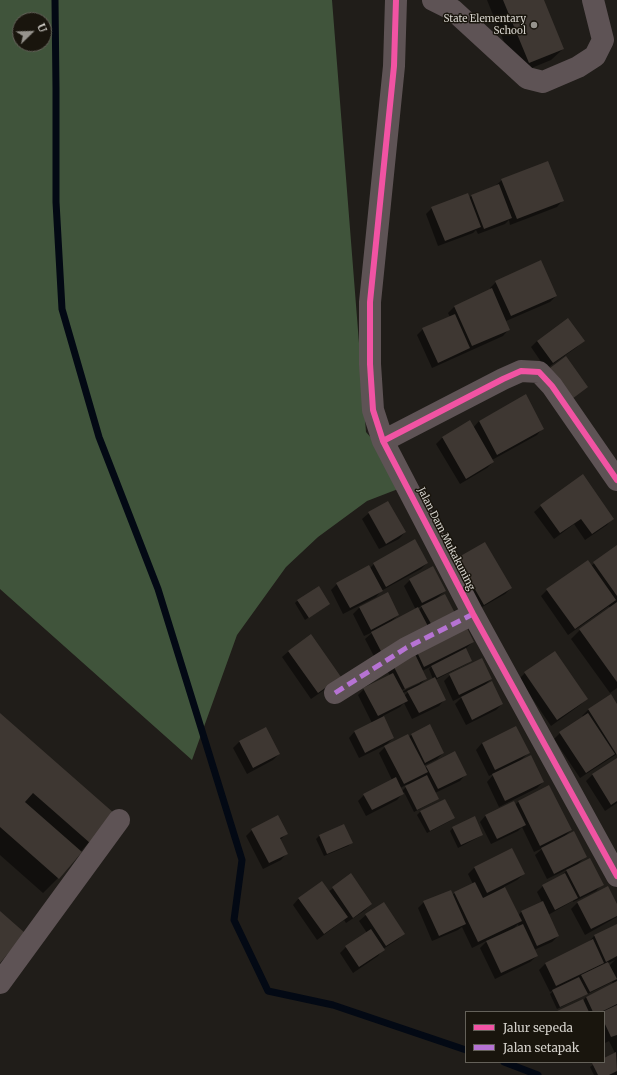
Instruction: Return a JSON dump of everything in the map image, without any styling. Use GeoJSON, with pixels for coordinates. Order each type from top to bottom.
{"type":"FeatureCollection","features":[{"type":"Feature","properties":{"kind":"street","name":"Jalan Dam Mukakuning"},"geometry":{"type":"LineString","coordinates":[[396,0],[394,66],[370,302],[370,364],[374,410],[383,441],[473,614],[617,876]]}},
{"type":"Feature","properties":{"kind":"street"},"geometry":{"type":"LineString","coordinates":[[433,0],[453,10],[527,78],[543,82],[578,67],[595,56],[603,40],[593,0]]}},
{"type":"Feature","properties":{"kind":"street"},"geometry":{"type":"LineString","coordinates":[[383,441],[521,371],[540,372],[552,386],[617,480]]}},
{"type":"Feature","properties":{"kind":"street"},"geometry":{"type":"LineString","coordinates":[[335,693],[406,648],[473,614]]}},
{"type":"Feature","properties":{"kind":"street"},"geometry":{"type":"LineString","coordinates":[[0,983],[119,820]]}},
{"type":"Feature","properties":{"kind":"green space"},"geometry":{"type":"Polygon","coordinates":[[[0,0],[332,0],[366,432],[411,484],[367,501],[318,537],[286,567],[237,635],[192,760],[0,589],[0,0]]]}},
{"type":"Feature","properties":{"kind":"building","name":"State Elementary School"},"geometry":{"type":"Polygon","coordinates":[[[503,0],[544,0],[564,49],[529,63],[503,0]]]}},
{"type":"Feature","properties":{"kind":"building"},"geometry":{"type":"Polygon","coordinates":[[[548,161],[564,201],[517,219],[501,179],[548,161]]]}},
{"type":"Feature","properties":{"kind":"building"},"geometry":{"type":"Polygon","coordinates":[[[499,184],[512,218],[484,229],[471,195],[499,184]]]}},
{"type":"Feature","properties":{"kind":"building"},"geometry":{"type":"Polygon","coordinates":[[[468,193],[481,227],[445,241],[431,207],[468,193]]]}},
{"type":"Feature","properties":{"kind":"building"},"geometry":{"type":"Polygon","coordinates":[[[541,260],[557,296],[511,316],[495,281],[541,260]]]}},
{"type":"Feature","properties":{"kind":"building"},"geometry":{"type":"Polygon","coordinates":[[[492,288],[510,330],[472,346],[454,306],[492,288]]]}},
{"type":"Feature","properties":{"kind":"building"},"geometry":{"type":"Polygon","coordinates":[[[455,314],[470,348],[438,363],[422,328],[455,314]]]}},
{"type":"Feature","properties":{"kind":"building"},"geometry":{"type":"Polygon","coordinates":[[[568,318],[585,341],[553,363],[537,341],[568,318]]]}},
{"type":"Feature","properties":{"kind":"building"},"geometry":{"type":"Polygon","coordinates":[[[566,356],[588,387],[568,402],[546,371],[566,356]]]}},
{"type":"Feature","properties":{"kind":"building"},"geometry":{"type":"Polygon","coordinates":[[[526,394],[544,429],[497,455],[479,421],[526,394]]]}},
{"type":"Feature","properties":{"kind":"building"},"geometry":{"type":"Polygon","coordinates":[[[470,420],[494,462],[466,479],[442,437],[470,420]]]}},
{"type":"Feature","properties":{"kind":"building"},"geometry":{"type":"Polygon","coordinates":[[[583,474],[614,519],[592,534],[581,519],[560,533],[540,505],[583,474]]]}},
{"type":"Feature","properties":{"kind":"building"},"geometry":{"type":"Polygon","coordinates":[[[388,501],[406,532],[386,544],[368,512],[388,501]]]}},
{"type":"Feature","properties":{"kind":"building"},"geometry":{"type":"Polygon","coordinates":[[[415,539],[428,563],[386,587],[373,563],[415,539]]]}},
{"type":"Feature","properties":{"kind":"building"},"geometry":{"type":"Polygon","coordinates":[[[485,542],[512,588],[484,605],[457,558],[485,542]]]}},
{"type":"Feature","properties":{"kind":"building"},"geometry":{"type":"Polygon","coordinates":[[[617,545],[617,596],[593,562],[617,545]]]}},
{"type":"Feature","properties":{"kind":"building"},"geometry":{"type":"Polygon","coordinates":[[[588,560],[616,600],[575,629],[546,589],[588,560]]]}},
{"type":"Feature","properties":{"kind":"building"},"geometry":{"type":"Polygon","coordinates":[[[369,565],[383,591],[350,608],[336,583],[369,565]]]}},
{"type":"Feature","properties":{"kind":"building"},"geometry":{"type":"Polygon","coordinates":[[[433,566],[446,591],[422,603],[409,579],[433,566]]]}},
{"type":"Feature","properties":{"kind":"building"},"geometry":{"type":"Polygon","coordinates":[[[319,586],[330,604],[309,618],[297,600],[319,586]]]}},
{"type":"Feature","properties":{"kind":"building"},"geometry":{"type":"Polygon","coordinates":[[[388,592],[399,615],[371,630],[359,607],[388,592]]]}},
{"type":"Feature","properties":{"kind":"building"},"geometry":{"type":"Polygon","coordinates":[[[445,594],[457,617],[434,629],[421,606],[445,594]]]}},
{"type":"Feature","properties":{"kind":"building"},"geometry":{"type":"Polygon","coordinates":[[[617,602],[617,682],[579,629],[617,602]]]}},
{"type":"Feature","properties":{"kind":"building"},"geometry":{"type":"Polygon","coordinates":[[[418,607],[431,632],[384,657],[371,632],[418,607]]]}},
{"type":"Feature","properties":{"kind":"building"},"geometry":{"type":"Polygon","coordinates":[[[466,626],[474,642],[424,667],[416,650],[466,626]]]}},
{"type":"Feature","properties":{"kind":"building"},"geometry":{"type":"Polygon","coordinates":[[[311,634],[341,677],[318,693],[288,651],[311,634]]]}},
{"type":"Feature","properties":{"kind":"building"},"geometry":{"type":"Polygon","coordinates":[[[466,648],[472,661],[437,678],[431,666],[466,648]]]}},
{"type":"Feature","properties":{"kind":"building"},"geometry":{"type":"Polygon","coordinates":[[[555,651],[588,699],[557,720],[524,672],[555,651]]]}},
{"type":"Feature","properties":{"kind":"building"},"geometry":{"type":"Polygon","coordinates":[[[414,652],[427,679],[405,689],[392,663],[414,652]]]}},
{"type":"Feature","properties":{"kind":"building"},"geometry":{"type":"Polygon","coordinates":[[[482,658],[492,679],[459,695],[449,674],[482,658]]]}},
{"type":"Feature","properties":{"kind":"building"},"geometry":{"type":"Polygon","coordinates":[[[393,673],[408,701],[378,716],[363,688],[393,673]]]}},
{"type":"Feature","properties":{"kind":"building"},"geometry":{"type":"Polygon","coordinates":[[[435,677],[446,700],[419,713],[407,691],[435,677]]]}},
{"type":"Feature","properties":{"kind":"building"},"geometry":{"type":"Polygon","coordinates":[[[492,681],[503,704],[472,720],[461,697],[492,681]]]}},
{"type":"Feature","properties":{"kind":"building"},"geometry":{"type":"Polygon","coordinates":[[[611,694],[617,704],[617,755],[588,709],[611,694]]]}},
{"type":"Feature","properties":{"kind":"building"},"geometry":{"type":"Polygon","coordinates":[[[0,713],[115,814],[90,843],[33,793],[25,802],[82,852],[59,879],[0,827],[0,713]]]}},
{"type":"Feature","properties":{"kind":"building"},"geometry":{"type":"Polygon","coordinates":[[[588,713],[615,754],[586,773],[559,732],[588,713]]]}},
{"type":"Feature","properties":{"kind":"building"},"geometry":{"type":"Polygon","coordinates":[[[384,716],[394,738],[365,753],[354,731],[384,716]]]}},
{"type":"Feature","properties":{"kind":"building"},"geometry":{"type":"Polygon","coordinates":[[[430,724],[444,753],[425,763],[411,734],[430,724]]]}},
{"type":"Feature","properties":{"kind":"building"},"geometry":{"type":"Polygon","coordinates":[[[516,726],[530,753],[495,770],[482,743],[516,726]]]}},
{"type":"Feature","properties":{"kind":"building"},"geometry":{"type":"Polygon","coordinates":[[[266,727],[280,754],[253,768],[239,741],[266,727]]]}},
{"type":"Feature","properties":{"kind":"building"},"geometry":{"type":"Polygon","coordinates":[[[408,734],[428,772],[404,784],[384,746],[408,734]]]}},
{"type":"Feature","properties":{"kind":"building"},"geometry":{"type":"Polygon","coordinates":[[[455,751],[467,775],[438,789],[426,766],[455,751]]]}},
{"type":"Feature","properties":{"kind":"building"},"geometry":{"type":"Polygon","coordinates":[[[531,755],[544,782],[505,801],[492,774],[531,755]]]}},
{"type":"Feature","properties":{"kind":"building"},"geometry":{"type":"Polygon","coordinates":[[[617,758],[617,801],[611,805],[592,774],[617,758]]]}},
{"type":"Feature","properties":{"kind":"building"},"geometry":{"type":"Polygon","coordinates":[[[427,775],[439,799],[417,810],[405,786],[427,775]]]}},
{"type":"Feature","properties":{"kind":"building"},"geometry":{"type":"Polygon","coordinates":[[[396,777],[404,794],[372,810],[363,794],[396,777]]]}},
{"type":"Feature","properties":{"kind":"building"},"geometry":{"type":"Polygon","coordinates":[[[549,785],[572,830],[540,846],[518,801],[549,785]]]}},
{"type":"Feature","properties":{"kind":"building"},"geometry":{"type":"Polygon","coordinates":[[[445,799],[455,818],[430,831],[420,811],[445,799]]]}},
{"type":"Feature","properties":{"kind":"building"},"geometry":{"type":"Polygon","coordinates":[[[514,801],[526,825],[497,839],[485,815],[514,801]]]}},
{"type":"Feature","properties":{"kind":"building"},"geometry":{"type":"Polygon","coordinates":[[[278,815],[288,834],[280,838],[288,854],[269,863],[251,829],[278,815]]]}},
{"type":"Feature","properties":{"kind":"building"},"geometry":{"type":"Polygon","coordinates":[[[475,816],[483,835],[461,845],[452,827],[475,816]]]}},
{"type":"Feature","properties":{"kind":"building"},"geometry":{"type":"Polygon","coordinates":[[[344,824],[353,843],[327,854],[319,835],[344,824]]]}},
{"type":"Feature","properties":{"kind":"building"},"geometry":{"type":"Polygon","coordinates":[[[574,831],[587,857],[554,874],[541,848],[574,831]]]}},
{"type":"Feature","properties":{"kind":"building"},"geometry":{"type":"Polygon","coordinates":[[[512,848],[525,874],[487,893],[474,867],[512,848]]]}},
{"type":"Feature","properties":{"kind":"building"},"geometry":{"type":"Polygon","coordinates":[[[590,858],[604,885],[580,897],[566,870],[590,858]]]}},
{"type":"Feature","properties":{"kind":"building"},"geometry":{"type":"Polygon","coordinates":[[[351,873],[372,904],[353,918],[332,887],[351,873]]]}},
{"type":"Feature","properties":{"kind":"building"},"geometry":{"type":"Polygon","coordinates":[[[565,873],[578,898],[555,910],[542,885],[565,873]]]}},
{"type":"Feature","properties":{"kind":"building"},"geometry":{"type":"Polygon","coordinates":[[[322,881],[348,917],[324,934],[298,898],[322,881]]]}},
{"type":"Feature","properties":{"kind":"building"},"geometry":{"type":"Polygon","coordinates":[[[475,882],[483,898],[505,887],[522,921],[478,942],[454,892],[475,882]]]}},
{"type":"Feature","properties":{"kind":"building"},"geometry":{"type":"Polygon","coordinates":[[[608,886],[617,904],[617,916],[591,929],[577,902],[608,886]]]}},
{"type":"Feature","properties":{"kind":"building"},"geometry":{"type":"Polygon","coordinates":[[[451,890],[466,924],[439,936],[423,901],[451,890]]]}},
{"type":"Feature","properties":{"kind":"building"},"geometry":{"type":"Polygon","coordinates":[[[543,901],[559,936],[537,946],[521,911],[543,901]]]}},
{"type":"Feature","properties":{"kind":"building"},"geometry":{"type":"Polygon","coordinates":[[[384,902],[405,934],[386,946],[365,914],[384,902]]]}},
{"type":"Feature","properties":{"kind":"building"},"geometry":{"type":"Polygon","coordinates":[[[0,911],[25,933],[0,963],[0,911]]]}},
{"type":"Feature","properties":{"kind":"building"},"geometry":{"type":"Polygon","coordinates":[[[523,924],[538,956],[501,973],[486,941],[523,924]]]}},
{"type":"Feature","properties":{"kind":"building"},"geometry":{"type":"Polygon","coordinates":[[[617,924],[617,956],[606,962],[594,935],[617,924]]]}},
{"type":"Feature","properties":{"kind":"building"},"geometry":{"type":"Polygon","coordinates":[[[371,929],[385,950],[359,967],[345,946],[371,929]]]}},
{"type":"Feature","properties":{"kind":"building"},"geometry":{"type":"Polygon","coordinates":[[[593,939],[604,963],[556,986],[545,963],[593,939]]]}},
{"type":"Feature","properties":{"kind":"building"},"geometry":{"type":"Polygon","coordinates":[[[608,962],[617,979],[590,992],[581,975],[608,962]]]}},
{"type":"Feature","properties":{"kind":"building"},"geometry":{"type":"Polygon","coordinates":[[[579,977],[588,994],[560,1007],[552,990],[579,977]]]}},
{"type":"Feature","properties":{"kind":"building"},"geometry":{"type":"Polygon","coordinates":[[[617,981],[617,1004],[603,1011],[593,1011],[586,997],[617,981]]]}},
{"type":"Feature","properties":{"kind":"building"},"geometry":{"type":"Polygon","coordinates":[[[583,999],[589,1011],[557,1011],[583,999]]]}},
{"type":"Feature","properties":{"kind":"building"},"geometry":{"type":"Polygon","coordinates":[[[617,1005],[617,1035],[611,1037],[605,1024],[604,1011],[617,1005]]]}},
{"type":"Feature","properties":{"kind":"building"},"geometry":{"type":"Polygon","coordinates":[[[616,1052],[617,1071],[609,1075],[598,1075],[592,1063],[605,1063],[605,1058],[616,1052]]]}},
{"type":"Feature","properties":{"kind":"waterway"},"geometry":{"type":"LineString","coordinates":[[55,0],[56,202],[62,309],[99,437],[158,589],[242,860],[234,920],[268,991],[333,1005],[465,1050]]}},
{"type":"Feature","properties":{"kind":"waterway"},"geometry":{"type":"LineString","coordinates":[[507,1063],[538,1075]]}},
{"type":"Feature","properties":{"kind":"marked path"},"geometry":{"type":"LineString","coordinates":[[335,693],[406,648],[473,614]]}},
{"type":"Feature","properties":{"kind":"cycle path"},"geometry":{"type":"LineString","coordinates":[[396,0],[394,66],[370,302],[370,364],[373,410],[383,441],[473,614],[617,876]]}},
{"type":"Feature","properties":{"kind":"cycle path"},"geometry":{"type":"LineString","coordinates":[[383,441],[521,371],[539,372],[552,386],[617,480]]}},
{"type":"Feature","properties":{"kind":"place","name":"State Elementary School"},"geometry":{"type":"Point","coordinates":[534,25]}}]}
